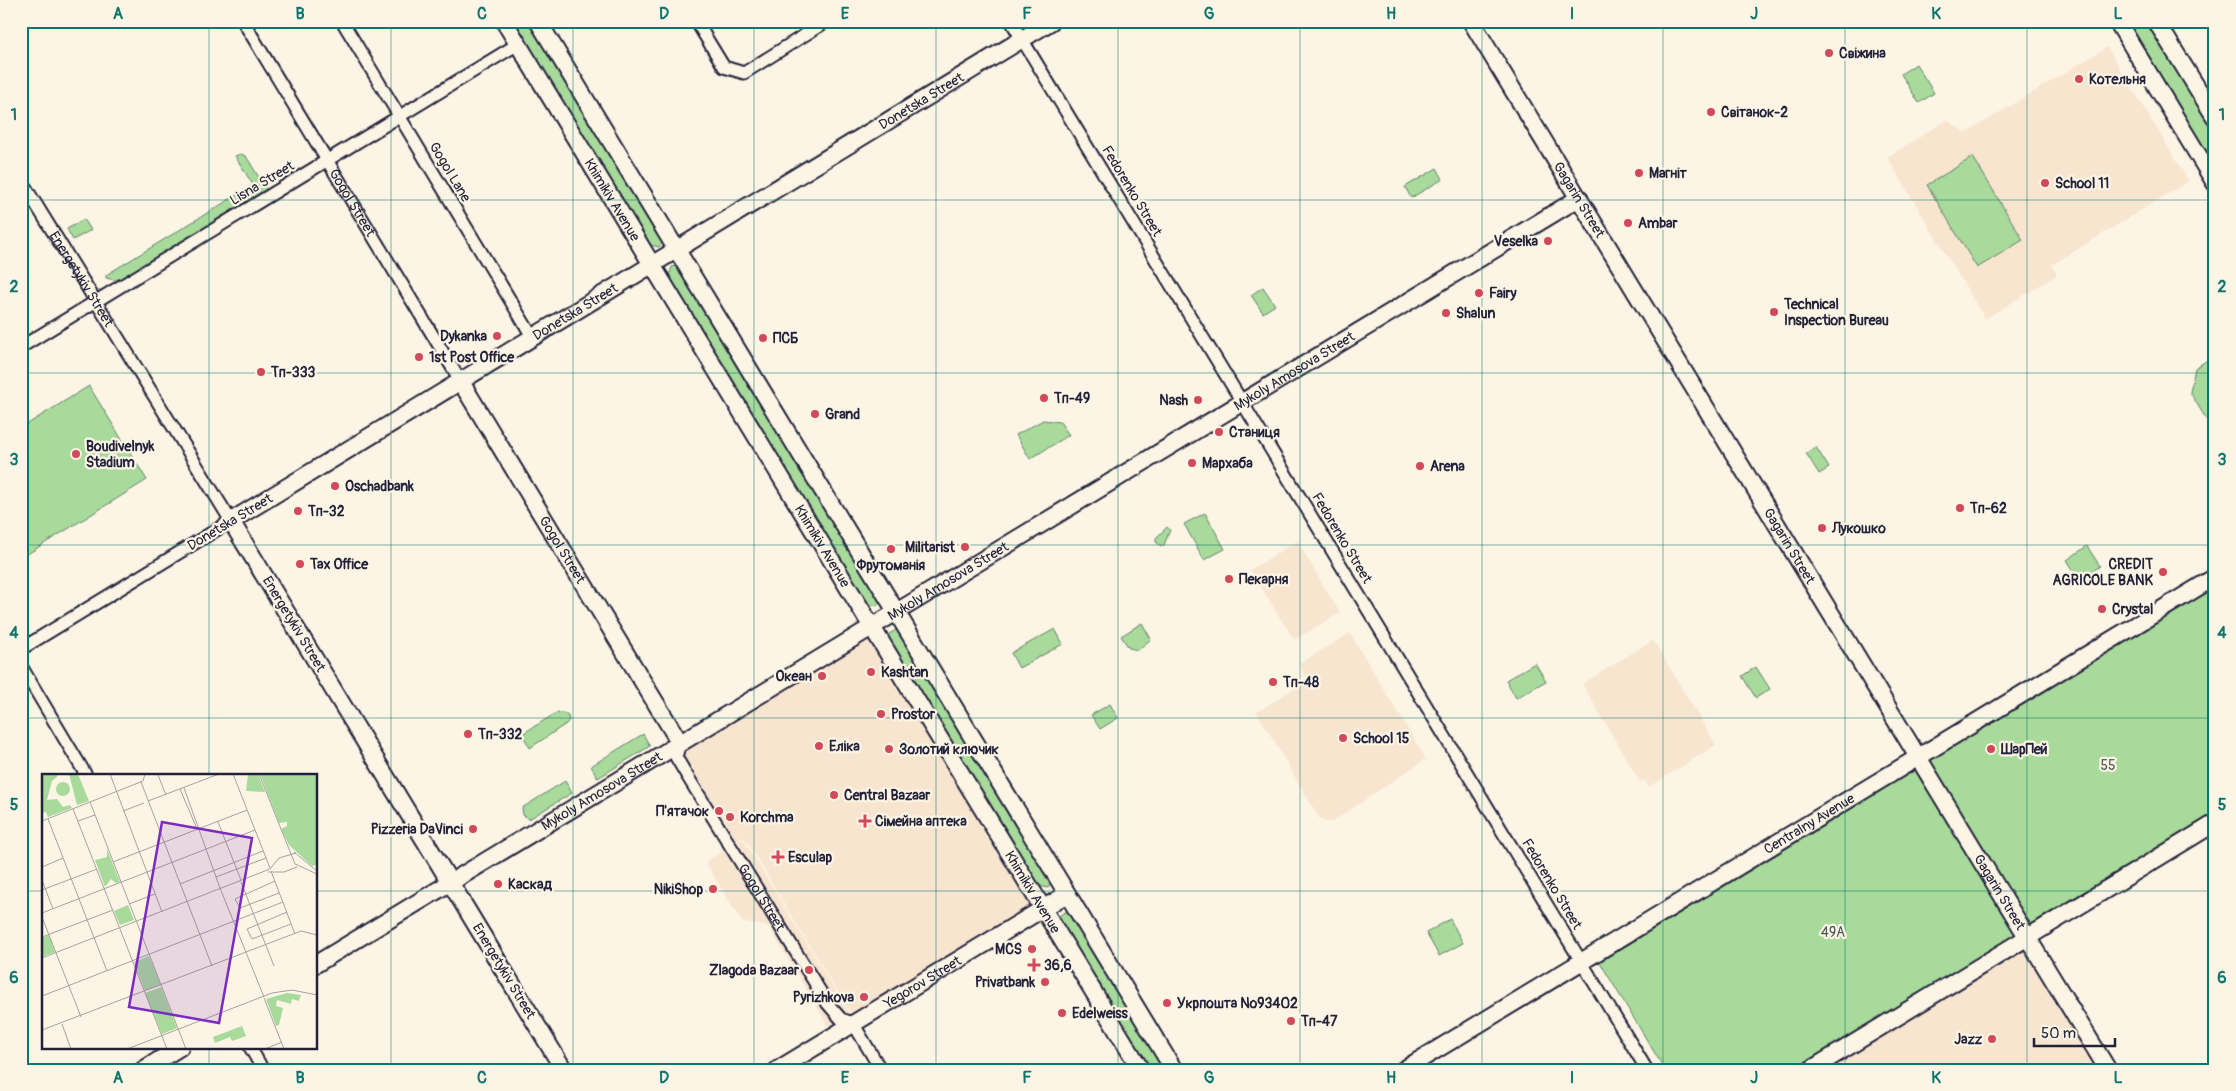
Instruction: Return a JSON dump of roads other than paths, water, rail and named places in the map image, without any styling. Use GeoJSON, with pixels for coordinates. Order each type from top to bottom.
{"type":"FeatureCollection","features":[{"type":"Feature","properties":{"kind":"street","name":"Gogol Street"},"geometry":{"type":"LineString","coordinates":[[243,21],[680,743],[676,757],[828,1004],[841,1019],[854,1023],[881,1070]]}},
{"type":"Feature","properties":{"kind":"street","name":"Gogol Lane"},"geometry":{"type":"LineString","coordinates":[[342,21],[533,338]]}},
{"type":"Feature","properties":{"kind":"street","name":"Khimikiv Avenue"},"geometry":{"type":"LineString","coordinates":[[504,21],[1141,1070]]}},
{"type":"Feature","properties":{"kind":"street"},"geometry":{"type":"LineString","coordinates":[[696,21],[724,67],[744,73],[827,21]]}},
{"type":"Feature","properties":{"kind":"street","name":"Fedorenko Street"},"geometry":{"type":"LineString","coordinates":[[1011,21],[1646,1070]]}},
{"type":"Feature","properties":{"kind":"street","name":"Donetska Street"},"geometry":{"type":"LineString","coordinates":[[21,646],[26,646],[1052,21]]}},
{"type":"Feature","properties":{"kind":"street","name":"Gagarin Street"},"geometry":{"type":"LineString","coordinates":[[1472,21],[2108,1070]]}},
{"type":"Feature","properties":{"kind":"street"},"geometry":{"type":"LineString","coordinates":[[2117,21],[2215,183]]}},
{"type":"Feature","properties":{"kind":"street"},"geometry":{"type":"LineString","coordinates":[[2156,21],[2215,117]]}},
{"type":"Feature","properties":{"kind":"street","name":"Khimikiv Avenue"},"geometry":{"type":"LineString","coordinates":[[545,24],[675,250],[1174,1070]]}},
{"type":"Feature","properties":{"kind":"street","name":"Lisna Street"},"geometry":{"type":"LineString","coordinates":[[21,347],[518,44]]}},
{"type":"Feature","properties":{"kind":"street","name":"Energetykiv Street"},"geometry":{"type":"LineString","coordinates":[[21,180],[231,521],[564,1070]]}},
{"type":"Feature","properties":{"kind":"street","name":"Mykoly Amosova Street"},"geometry":{"type":"LineString","coordinates":[[318,963],[1580,198]]}},
{"type":"Feature","properties":{"kind":"street","name":"Centralny Avenue"},"geometry":{"type":"LineString","coordinates":[[1403,1070],[2215,577]]}},
{"type":"Feature","properties":{"kind":"street"},"geometry":{"type":"LineString","coordinates":[[21,666],[85,774]]}},
{"type":"Feature","properties":{"kind":"street"},"geometry":{"type":"LineString","coordinates":[[1810,1070],[2215,823]]}},
{"type":"Feature","properties":{"kind":"street","name":"Yegorov Street"},"geometry":{"type":"LineString","coordinates":[[777,1070],[1067,894]]}},
{"type":"Feature","properties":{"kind":"street"},"geometry":{"type":"LineString","coordinates":[[143,1070],[178,1048]]}},
{"type":"Feature","properties":{"kind":"street"},"geometry":{"type":"LineString","coordinates":[[251,1048],[263,1070]]}},
{"type":"Feature","properties":{"kind":"place","name":"Свіжина"},"geometry":{"type":"Point","coordinates":[1829,53]}},
{"type":"Feature","properties":{"kind":"place","name":"Котельня"},"geometry":{"type":"Point","coordinates":[2079,79]}},
{"type":"Feature","properties":{"kind":"place","name":"Світанок-2"},"geometry":{"type":"Point","coordinates":[1711,112]}},
{"type":"Feature","properties":{"kind":"place","name":"Магніт"},"geometry":{"type":"Point","coordinates":[1639,173]}},
{"type":"Feature","properties":{"kind":"place","name":"School 11"},"geometry":{"type":"Point","coordinates":[2045,183]}},
{"type":"Feature","properties":{"kind":"place","name":"Ambar"},"geometry":{"type":"Point","coordinates":[1628,223]}},
{"type":"Feature","properties":{"kind":"place","name":"Veselka"},"geometry":{"type":"Point","coordinates":[1548,241]}},
{"type":"Feature","properties":{"kind":"place","name":"Fairy"},"geometry":{"type":"Point","coordinates":[1479,293]}},
{"type":"Feature","properties":{"kind":"place","name":"Technical Inspection Bureau"},"geometry":{"type":"Point","coordinates":[1774,312]}},
{"type":"Feature","properties":{"kind":"place","name":"Shalun"},"geometry":{"type":"Point","coordinates":[1446,313]}},
{"type":"Feature","properties":{"kind":"place","name":"Dykanka"},"geometry":{"type":"Point","coordinates":[497,336]}},
{"type":"Feature","properties":{"kind":"place","name":"ПСБ"},"geometry":{"type":"Point","coordinates":[763,338]}},
{"type":"Feature","properties":{"kind":"place","name":"1st Post Office"},"geometry":{"type":"Point","coordinates":[419,357]}},
{"type":"Feature","properties":{"kind":"place","name":"Тп-333"},"geometry":{"type":"Point","coordinates":[261,372]}},
{"type":"Feature","properties":{"kind":"place","name":"Тп-49"},"geometry":{"type":"Point","coordinates":[1044,398]}},
{"type":"Feature","properties":{"kind":"place","name":"Nash"},"geometry":{"type":"Point","coordinates":[1198,400]}},
{"type":"Feature","properties":{"kind":"place","name":"Grand"},"geometry":{"type":"Point","coordinates":[815,414]}},
{"type":"Feature","properties":{"kind":"place","name":"Станиця"},"geometry":{"type":"Point","coordinates":[1219,432]}},
{"type":"Feature","properties":{"kind":"place","name":"Boudivelnyk Stadium"},"geometry":{"type":"Point","coordinates":[76,454]}},
{"type":"Feature","properties":{"kind":"place","name":"Мархаба"},"geometry":{"type":"Point","coordinates":[1192,463]}},
{"type":"Feature","properties":{"kind":"place","name":"Arena"},"geometry":{"type":"Point","coordinates":[1420,466]}},
{"type":"Feature","properties":{"kind":"place","name":"Oschadbank"},"geometry":{"type":"Point","coordinates":[335,486]}},
{"type":"Feature","properties":{"kind":"place","name":"Тп-62"},"geometry":{"type":"Point","coordinates":[1960,508]}},
{"type":"Feature","properties":{"kind":"place","name":"Тп-32"},"geometry":{"type":"Point","coordinates":[298,511]}},
{"type":"Feature","properties":{"kind":"place","name":"Лукошко"},"geometry":{"type":"Point","coordinates":[1822,528]}},
{"type":"Feature","properties":{"kind":"place","name":"Militarist"},"geometry":{"type":"Point","coordinates":[965,547]}},
{"type":"Feature","properties":{"kind":"place","name":"Фрутоманія"},"geometry":{"type":"Point","coordinates":[891,549]}},
{"type":"Feature","properties":{"kind":"place","name":"Tax Office"},"geometry":{"type":"Point","coordinates":[300,564]}},
{"type":"Feature","properties":{"kind":"place","name":"CREDIT AGRICOLE BANK"},"geometry":{"type":"Point","coordinates":[2163,572]}},
{"type":"Feature","properties":{"kind":"place","name":"Пекарня"},"geometry":{"type":"Point","coordinates":[1229,579]}},
{"type":"Feature","properties":{"kind":"place","name":"Crystal"},"geometry":{"type":"Point","coordinates":[2102,609]}},
{"type":"Feature","properties":{"kind":"place","name":"Kashtan"},"geometry":{"type":"Point","coordinates":[871,672]}},
{"type":"Feature","properties":{"kind":"place","name":"Океан"},"geometry":{"type":"Point","coordinates":[822,676]}},
{"type":"Feature","properties":{"kind":"place","name":"Тп-48"},"geometry":{"type":"Point","coordinates":[1273,682]}},
{"type":"Feature","properties":{"kind":"place","name":"Prostor"},"geometry":{"type":"Point","coordinates":[881,714]}},
{"type":"Feature","properties":{"kind":"place","name":"Тп-332"},"geometry":{"type":"Point","coordinates":[468,734]}},
{"type":"Feature","properties":{"kind":"place","name":"School 15"},"geometry":{"type":"Point","coordinates":[1343,738]}},
{"type":"Feature","properties":{"kind":"place","name":"Еліка"},"geometry":{"type":"Point","coordinates":[819,746]}},
{"type":"Feature","properties":{"kind":"place","name":"Золотий ключик"},"geometry":{"type":"Point","coordinates":[889,749]}},
{"type":"Feature","properties":{"kind":"place","name":"ШарПей"},"geometry":{"type":"Point","coordinates":[1991,749]}},
{"type":"Feature","properties":{"kind":"place","name":"Central Bazaar"},"geometry":{"type":"Point","coordinates":[834,795]}},
{"type":"Feature","properties":{"kind":"place","name":"П'ятачок"},"geometry":{"type":"Point","coordinates":[719,811]}},
{"type":"Feature","properties":{"kind":"place","name":"Korchma"},"geometry":{"type":"Point","coordinates":[730,817]}},
{"type":"Feature","properties":{"kind":"place","name":"Сімейна аптека"},"geometry":{"type":"Point","coordinates":[865,821]}},
{"type":"Feature","properties":{"kind":"place","name":"Pizzeria DaVinci"},"geometry":{"type":"Point","coordinates":[473,829]}},
{"type":"Feature","properties":{"kind":"place","name":"Esculap"},"geometry":{"type":"Point","coordinates":[778,857]}},
{"type":"Feature","properties":{"kind":"place","name":"Каскад"},"geometry":{"type":"Point","coordinates":[498,884]}},
{"type":"Feature","properties":{"kind":"place","name":"NikiShop"},"geometry":{"type":"Point","coordinates":[713,889]}},
{"type":"Feature","properties":{"kind":"place","name":"MCS"},"geometry":{"type":"Point","coordinates":[1032,949]}},
{"type":"Feature","properties":{"kind":"place","name":"36,6"},"geometry":{"type":"Point","coordinates":[1034,965]}},
{"type":"Feature","properties":{"kind":"place","name":"Zlagoda Bazaar"},"geometry":{"type":"Point","coordinates":[809,970]}},
{"type":"Feature","properties":{"kind":"place","name":"Privatbank"},"geometry":{"type":"Point","coordinates":[1045,982]}},
{"type":"Feature","properties":{"kind":"place","name":"Pyrizhkova"},"geometry":{"type":"Point","coordinates":[864,997]}},
{"type":"Feature","properties":{"kind":"place","name":"Укрпошта №93402"},"geometry":{"type":"Point","coordinates":[1167,1003]}},
{"type":"Feature","properties":{"kind":"place","name":"Edelweiss"},"geometry":{"type":"Point","coordinates":[1062,1013]}},
{"type":"Feature","properties":{"kind":"place","name":"Тп-47"},"geometry":{"type":"Point","coordinates":[1291,1021]}},
{"type":"Feature","properties":{"kind":"place","name":"Jazz"},"geometry":{"type":"Point","coordinates":[1992,1039]}},
{"type":"Feature","properties":{"kind":"park label","name":"55"},"geometry":{"type":"Point","coordinates":[2108,765]}},
{"type":"Feature","properties":{"kind":"park label","name":"49А"},"geometry":{"type":"Point","coordinates":[1833,932]}}]}
